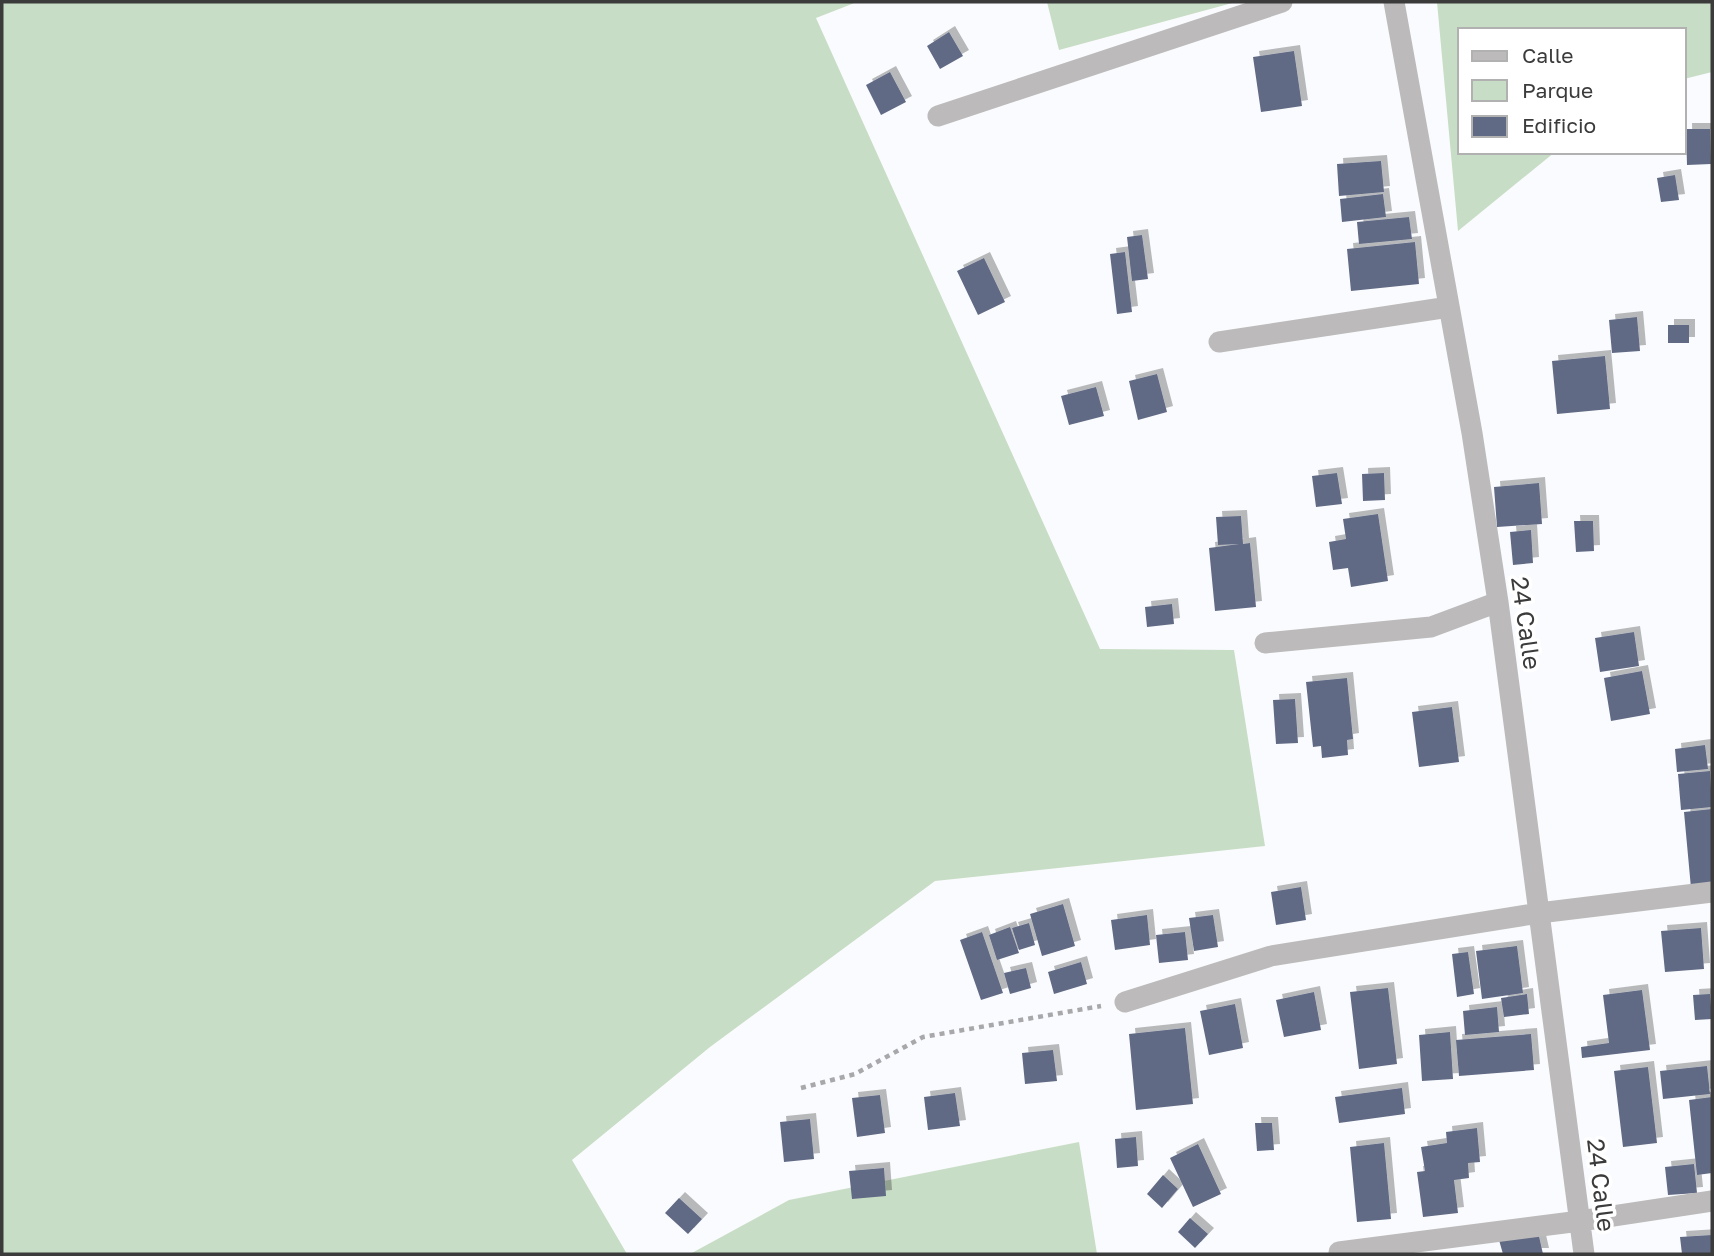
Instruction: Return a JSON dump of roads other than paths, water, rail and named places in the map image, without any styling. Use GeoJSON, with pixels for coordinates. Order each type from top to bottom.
{"type":"FeatureCollection","features":[{"type":"Feature","properties":{"kind":"street"},"geometry":{"type":"LineString","coordinates":[[938,116],[1282,2]]}},
{"type":"Feature","properties":{"kind":"street","name":"24 Calle"},"geometry":{"type":"LineString","coordinates":[[1394,2],[1472,433],[1498,602],[1584,1254]]}},
{"type":"Feature","properties":{"kind":"street"},"geometry":{"type":"LineString","coordinates":[[1219,342],[1450,307]]}},
{"type":"Feature","properties":{"kind":"street"},"geometry":{"type":"LineString","coordinates":[[1265,643],[1432,627],[1498,602]]}},
{"type":"Feature","properties":{"kind":"street"},"geometry":{"type":"LineString","coordinates":[[1125,1002],[1271,956],[1539,912],[1712,892]]}},
{"type":"Feature","properties":{"kind":"street"},"geometry":{"type":"LineString","coordinates":[[1339,1252],[1712,1201]]}}]}
